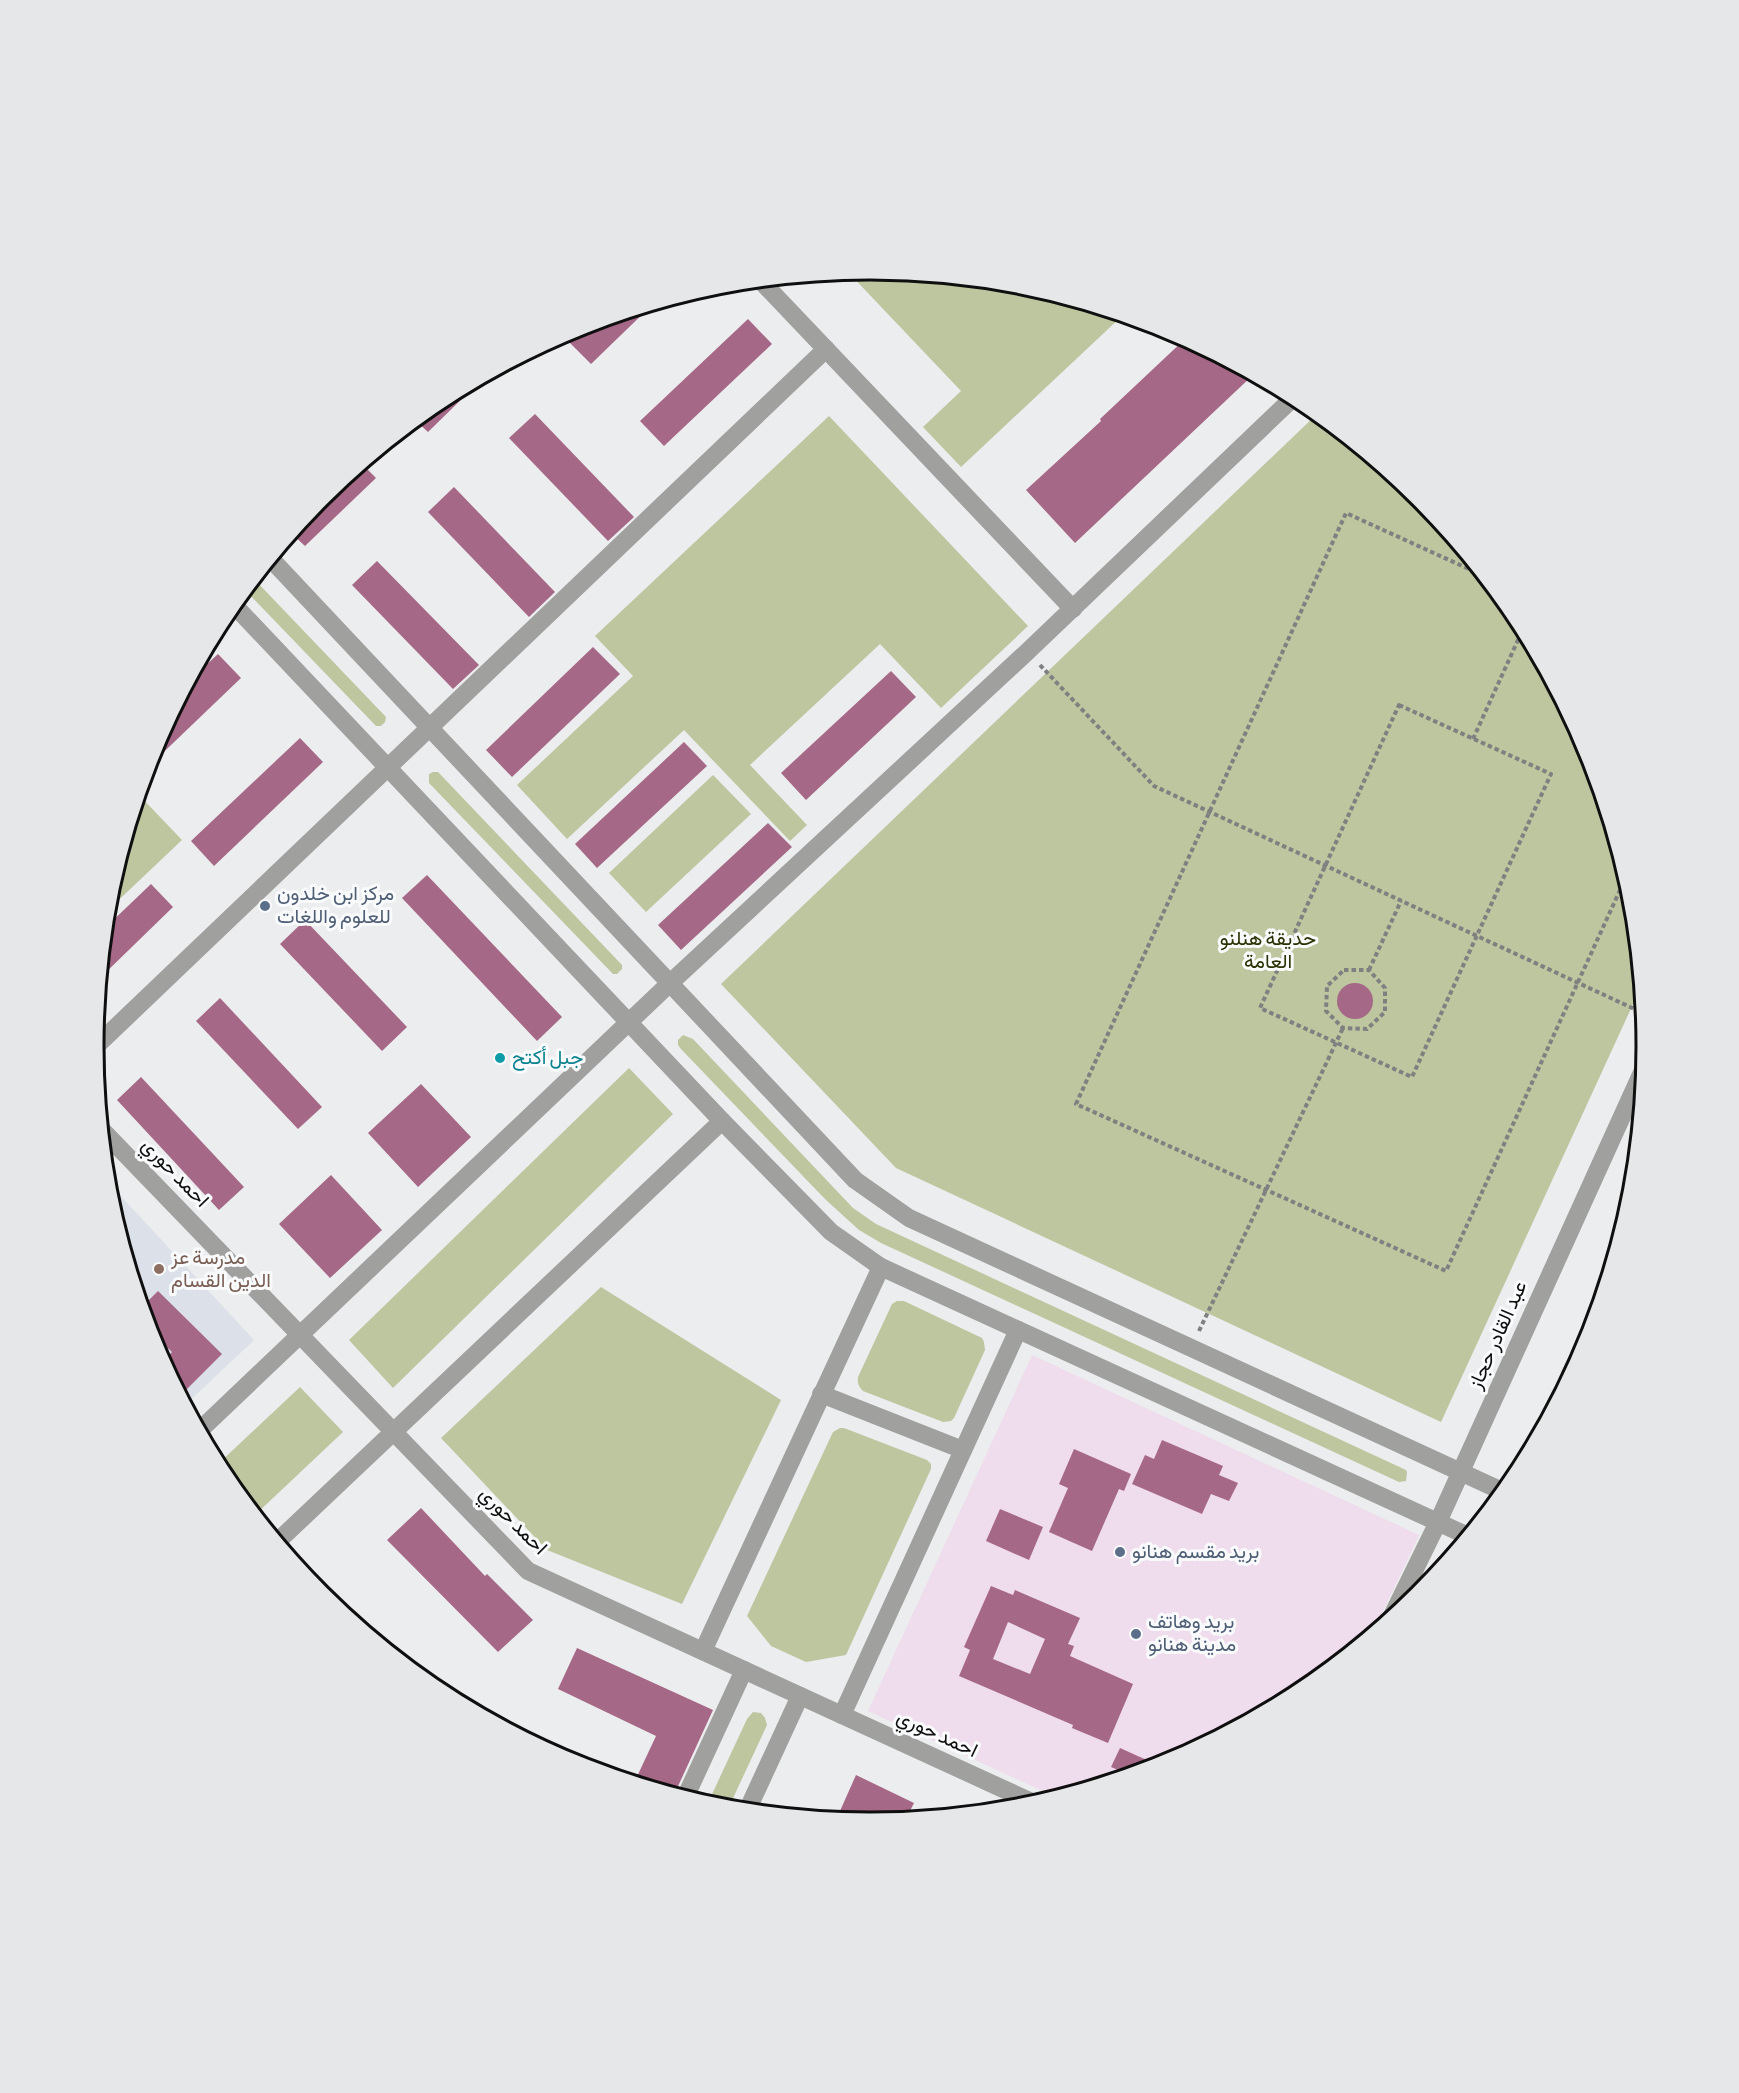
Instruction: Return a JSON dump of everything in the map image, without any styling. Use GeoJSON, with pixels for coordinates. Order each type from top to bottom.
{"type":"FeatureCollection","features":[{"type":"Feature","properties":{"kind":"street"},"geometry":{"type":"LineString","coordinates":[[767,287],[1072,609]]}},
{"type":"Feature","properties":{"kind":"street"},"geometry":{"type":"LineString","coordinates":[[104,1038],[826,349]]}},
{"type":"Feature","properties":{"kind":"street"},"geometry":{"type":"LineString","coordinates":[[204,1426],[669,984],[1027,652],[1286,404]]}},
{"type":"Feature","properties":{"kind":"street"},"geometry":{"type":"LineString","coordinates":[[275,564],[855,1180],[909,1218],[1495,1488]]}},
{"type":"Feature","properties":{"kind":"street"},"geometry":{"type":"LineString","coordinates":[[240,611],[722,1121],[831,1232],[881,1267],[1461,1533]]}},
{"type":"Feature","properties":{"kind":"street","name":"عبد القادر حجاز"},"geometry":{"type":"LineString","coordinates":[[1401,1597],[1438,1522],[1634,1089]]}},
{"type":"Feature","properties":{"kind":"street"},"geometry":{"type":"LineString","coordinates":[[282,1537],[722,1121]]}},
{"type":"Feature","properties":{"kind":"street","name":"احمد حوري"},"geometry":{"type":"LineString","coordinates":[[109,1137],[528,1571],[1023,1797]]}},
{"type":"Feature","properties":{"kind":"street"},"geometry":{"type":"LineString","coordinates":[[703,1651],[881,1267]]}},
{"type":"Feature","properties":{"kind":"street"},"geometry":{"type":"LineString","coordinates":[[842,1715],[1018,1330]]}},
{"type":"Feature","properties":{"kind":"street"},"geometry":{"type":"LineString","coordinates":[[821,1394],[963,1450]]}},
{"type":"Feature","properties":{"kind":"street"},"geometry":{"type":"LineString","coordinates":[[689,1790],[744,1670]]}},
{"type":"Feature","properties":{"kind":"street"},"geometry":{"type":"LineString","coordinates":[[751,1803],[800,1696]]}},
{"type":"Feature","properties":{"kind":"path"},"geometry":{"type":"LineString","coordinates":[[1467,568],[1346,513],[1076,1104],[1446,1271],[1620,892]]}},
{"type":"Feature","properties":{"kind":"path"},"geometry":{"type":"LineString","coordinates":[[1473,739],[1518,640]]}},
{"type":"Feature","properties":{"kind":"path"},"geometry":{"type":"LineString","coordinates":[[1027,652],[1154,786],[1635,1009]]}},
{"type":"Feature","properties":{"kind":"path"},"geometry":{"type":"LineString","coordinates":[[1399,705],[1551,774],[1412,1077],[1260,1008],[1325,866],[1399,705]]}},
{"type":"Feature","properties":{"kind":"path"},"geometry":{"type":"LineString","coordinates":[[1369,970],[1401,901]]}},
{"type":"Feature","properties":{"kind":"path"},"geometry":{"type":"LineString","coordinates":[[1344,970],[1369,970],[1385,988],[1385,1012],[1367,1029],[1343,1028],[1326,1011],[1327,986],[1344,970]]}},
{"type":"Feature","properties":{"kind":"path"},"geometry":{"type":"LineString","coordinates":[[1191,1348],[1343,1028]]}},
{"type":"Feature","properties":{"kind":"shaded area","name":"مدرسة عز الدين القسام"},"geometry":{"type":"Polygon","coordinates":[[[117,1192],[254,1340],[190,1400],[162,1340],[144,1293],[117,1192]]]}},
{"type":"Feature","properties":{"kind":"shaded area"},"geometry":{"type":"Polygon","coordinates":[[[1032,1355],[1419,1535],[1380,1617],[1336,1654],[1252,1710],[1208,1734],[1116,1772],[1045,1792],[868,1711],[1032,1355]]]}},
{"type":"Feature","properties":{"kind":"green space"},"geometry":{"type":"Polygon","coordinates":[[[856,281],[920,282],[969,287],[1019,295],[1116,321],[961,467],[923,427],[961,391],[856,281]]]}},
{"type":"Feature","properties":{"kind":"green space"},"geometry":{"type":"Polygon","coordinates":[[[829,416],[1028,626],[941,708],[880,644],[750,765],[807,825],[790,841],[684,730],[567,839],[517,785],[633,676],[595,636],[829,416]]]}},
{"type":"Feature","properties":{"kind":"green space","name":"حديقة هنلنو العامة"},"geometry":{"type":"Polygon","coordinates":[[[1310,421],[1375,471],[1445,541],[1477,580],[1533,664],[1557,708],[1595,800],[1621,897],[1634,1002],[1441,1422],[896,1168],[721,984],[1310,421]]]}},
{"type":"Feature","properties":{"kind":"green space"},"geometry":{"type":"Polygon","coordinates":[[[259,584],[386,717],[381,726],[376,726],[251,596],[259,584]]]}},
{"type":"Feature","properties":{"kind":"green space"},"geometry":{"type":"Polygon","coordinates":[[[438,772],[622,965],[622,969],[617,974],[613,974],[429,783],[429,774],[438,772]]]}},
{"type":"Feature","properties":{"kind":"green space"},"geometry":{"type":"Polygon","coordinates":[[[713,775],[751,814],[646,912],[609,873],[713,775]]]}},
{"type":"Feature","properties":{"kind":"green space"},"geometry":{"type":"Polygon","coordinates":[[[144,800],[182,840],[117,901],[144,800]]]}},
{"type":"Feature","properties":{"kind":"green space"},"geometry":{"type":"Polygon","coordinates":[[[683,1035],[693,1039],[853,1208],[876,1224],[1406,1470],[1406,1481],[1399,1482],[881,1243],[859,1230],[825,1199],[681,1049],[678,1040],[683,1035]]]}},
{"type":"Feature","properties":{"kind":"green space"},"geometry":{"type":"Polygon","coordinates":[[[629,1068],[673,1114],[393,1388],[349,1340],[629,1068]]]}},
{"type":"Feature","properties":{"kind":"green space"},"geometry":{"type":"Polygon","coordinates":[[[601,1287],[781,1400],[682,1604],[547,1550],[441,1438],[601,1287]]]}},
{"type":"Feature","properties":{"kind":"green space"},"geometry":{"type":"Polygon","coordinates":[[[904,1301],[982,1338],[984,1342],[985,1350],[951,1421],[943,1422],[863,1391],[859,1385],[858,1377],[892,1304],[904,1301]]]}},
{"type":"Feature","properties":{"kind":"green space"},"geometry":{"type":"Polygon","coordinates":[[[300,1387],[343,1432],[260,1510],[224,1458],[300,1387]]]}},
{"type":"Feature","properties":{"kind":"green space"},"geometry":{"type":"Polygon","coordinates":[[[840,1428],[927,1460],[931,1464],[931,1469],[846,1655],[806,1662],[771,1646],[747,1616],[833,1432],[840,1428]]]}},
{"type":"Feature","properties":{"kind":"green space"},"geometry":{"type":"Polygon","coordinates":[[[753,1712],[761,1713],[767,1725],[732,1800],[711,1796],[747,1719],[753,1712]]]}},
{"type":"Feature","properties":{"kind":"building"},"geometry":{"type":"Polygon","coordinates":[[[641,316],[591,364],[569,342],[641,316]]]}},
{"type":"Feature","properties":{"kind":"building"},"geometry":{"type":"Polygon","coordinates":[[[748,319],[772,344],[664,446],[640,421],[748,319]]]}},
{"type":"Feature","properties":{"kind":"building"},"geometry":{"type":"Polygon","coordinates":[[[1178,346],[1247,380],[1075,543],[1026,490],[1101,421],[1100,419],[1178,346]]]}},
{"type":"Feature","properties":{"kind":"building"},"geometry":{"type":"Polygon","coordinates":[[[462,398],[428,432],[421,426],[462,398]]]}},
{"type":"Feature","properties":{"kind":"building"},"geometry":{"type":"Polygon","coordinates":[[[535,414],[634,517],[608,541],[509,438],[535,414]]]}},
{"type":"Feature","properties":{"kind":"building"},"geometry":{"type":"Polygon","coordinates":[[[367,469],[376,478],[305,546],[297,538],[367,469]]]}},
{"type":"Feature","properties":{"kind":"building"},"geometry":{"type":"Polygon","coordinates":[[[454,487],[555,592],[529,617],[428,512],[454,487]]]}},
{"type":"Feature","properties":{"kind":"building"},"geometry":{"type":"Polygon","coordinates":[[[377,561],[479,665],[453,689],[352,585],[377,561]]]}},
{"type":"Feature","properties":{"kind":"building"},"geometry":{"type":"Polygon","coordinates":[[[593,647],[620,674],[512,777],[486,750],[593,647]]]}},
{"type":"Feature","properties":{"kind":"building"},"geometry":{"type":"Polygon","coordinates":[[[218,654],[241,678],[162,754],[182,708],[204,667],[218,654]]]}},
{"type":"Feature","properties":{"kind":"building"},"geometry":{"type":"Polygon","coordinates":[[[891,671],[916,697],[806,800],[781,773],[891,671]]]}},
{"type":"Feature","properties":{"kind":"building"},"geometry":{"type":"Polygon","coordinates":[[[300,738],[323,762],[214,866],[191,841],[300,738]]]}},
{"type":"Feature","properties":{"kind":"building"},"geometry":{"type":"Polygon","coordinates":[[[684,742],[707,766],[597,868],[575,844],[684,742]]]}},
{"type":"Feature","properties":{"kind":"building"},"geometry":{"type":"Polygon","coordinates":[[[768,823],[792,847],[681,950],[658,925],[768,823]]]}},
{"type":"Feature","properties":{"kind":"building"},"geometry":{"type":"Polygon","coordinates":[[[427,875],[562,1017],[537,1041],[402,898],[427,875]]]}},
{"type":"Feature","properties":{"kind":"building"},"geometry":{"type":"Polygon","coordinates":[[[151,884],[173,907],[108,971],[114,919],[151,884]]]}},
{"type":"Feature","properties":{"kind":"building"},"geometry":{"type":"Polygon","coordinates":[[[305,920],[407,1027],[382,1051],[280,944],[305,920]]]}},
{"type":"Feature","properties":{"kind":"building"},"geometry":{"type":"Polygon","coordinates":[[[1355,983],[1367,989],[1373,1001],[1367,1013],[1355,1019],[1343,1013],[1337,1001],[1343,989],[1355,983]]]}},
{"type":"Feature","properties":{"kind":"building"},"geometry":{"type":"Polygon","coordinates":[[[220,998],[322,1107],[298,1129],[196,1021],[220,998]]]}},
{"type":"Feature","properties":{"kind":"building"},"geometry":{"type":"Polygon","coordinates":[[[141,1077],[244,1187],[219,1210],[117,1100],[141,1077]]]}},
{"type":"Feature","properties":{"kind":"building"},"geometry":{"type":"Polygon","coordinates":[[[421,1084],[471,1137],[418,1187],[368,1133],[421,1084]]]}},
{"type":"Feature","properties":{"kind":"building"},"geometry":{"type":"Polygon","coordinates":[[[331,1175],[382,1230],[330,1278],[279,1224],[331,1175]]]}},
{"type":"Feature","properties":{"kind":"building"},"geometry":{"type":"Polygon","coordinates":[[[158,1291],[222,1354],[185,1391],[169,1355],[172,1352],[164,1344],[147,1302],[158,1291]]]}},
{"type":"Feature","properties":{"kind":"building"},"geometry":{"type":"Polygon","coordinates":[[[1162,1440],[1223,1466],[1219,1475],[1238,1483],[1229,1501],[1211,1494],[1202,1514],[1132,1484],[1145,1455],[1154,1459],[1162,1440]]]}},
{"type":"Feature","properties":{"kind":"building"},"geometry":{"type":"Polygon","coordinates":[[[1074,1449],[1131,1474],[1124,1491],[1119,1489],[1092,1551],[1049,1532],[1068,1488],[1059,1484],[1074,1449]]]}},
{"type":"Feature","properties":{"kind":"building"},"geometry":{"type":"Polygon","coordinates":[[[421,1508],[485,1576],[487,1574],[533,1620],[498,1652],[387,1540],[421,1508]]]}},
{"type":"Feature","properties":{"kind":"building"},"geometry":{"type":"Polygon","coordinates":[[[1000,1509],[1043,1527],[1029,1560],[986,1541],[1000,1509]]]}},
{"type":"Feature","properties":{"kind":"building"},"geometry":{"type":"Polygon","coordinates":[[[991,1586],[1013,1595],[1015,1590],[1080,1618],[1068,1644],[1074,1646],[1070,1656],[1133,1684],[1108,1743],[1072,1728],[1073,1725],[959,1676],[970,1650],[964,1647],[991,1586]],[[1008,1622],[993,1659],[1030,1674],[1045,1639],[1008,1622]]]}},
{"type":"Feature","properties":{"kind":"building"},"geometry":{"type":"Polygon","coordinates":[[[577,1648],[713,1710],[677,1788],[637,1776],[656,1736],[558,1689],[577,1648]]]}},
{"type":"Feature","properties":{"kind":"building"},"geometry":{"type":"Polygon","coordinates":[[[1120,1748],[1147,1760],[1120,1771],[1111,1767],[1120,1748]]]}},
{"type":"Feature","properties":{"kind":"building"},"geometry":{"type":"Polygon","coordinates":[[[856,1775],[914,1803],[910,1811],[840,1811],[856,1775]]]}},
{"type":"Feature","properties":{"kind":"place","name":"مركز ابن خلدون للعلوم واللغات"},"geometry":{"type":"Point","coordinates":[265,906]}},
{"type":"Feature","properties":{"kind":"place","name":"جبل أكتح"},"geometry":{"type":"Point","coordinates":[500,1058]}},
{"type":"Feature","properties":{"kind":"place","name":"مدرسة عز الدين القسام"},"geometry":{"type":"Point","coordinates":[159,1269]}},
{"type":"Feature","properties":{"kind":"place","name":"بريد مقسم هنانو"},"geometry":{"type":"Point","coordinates":[1120,1552]}},
{"type":"Feature","properties":{"kind":"place","name":"بريد وهاتف مدينة هنانو"},"geometry":{"type":"Point","coordinates":[1136,1634]}}]}
